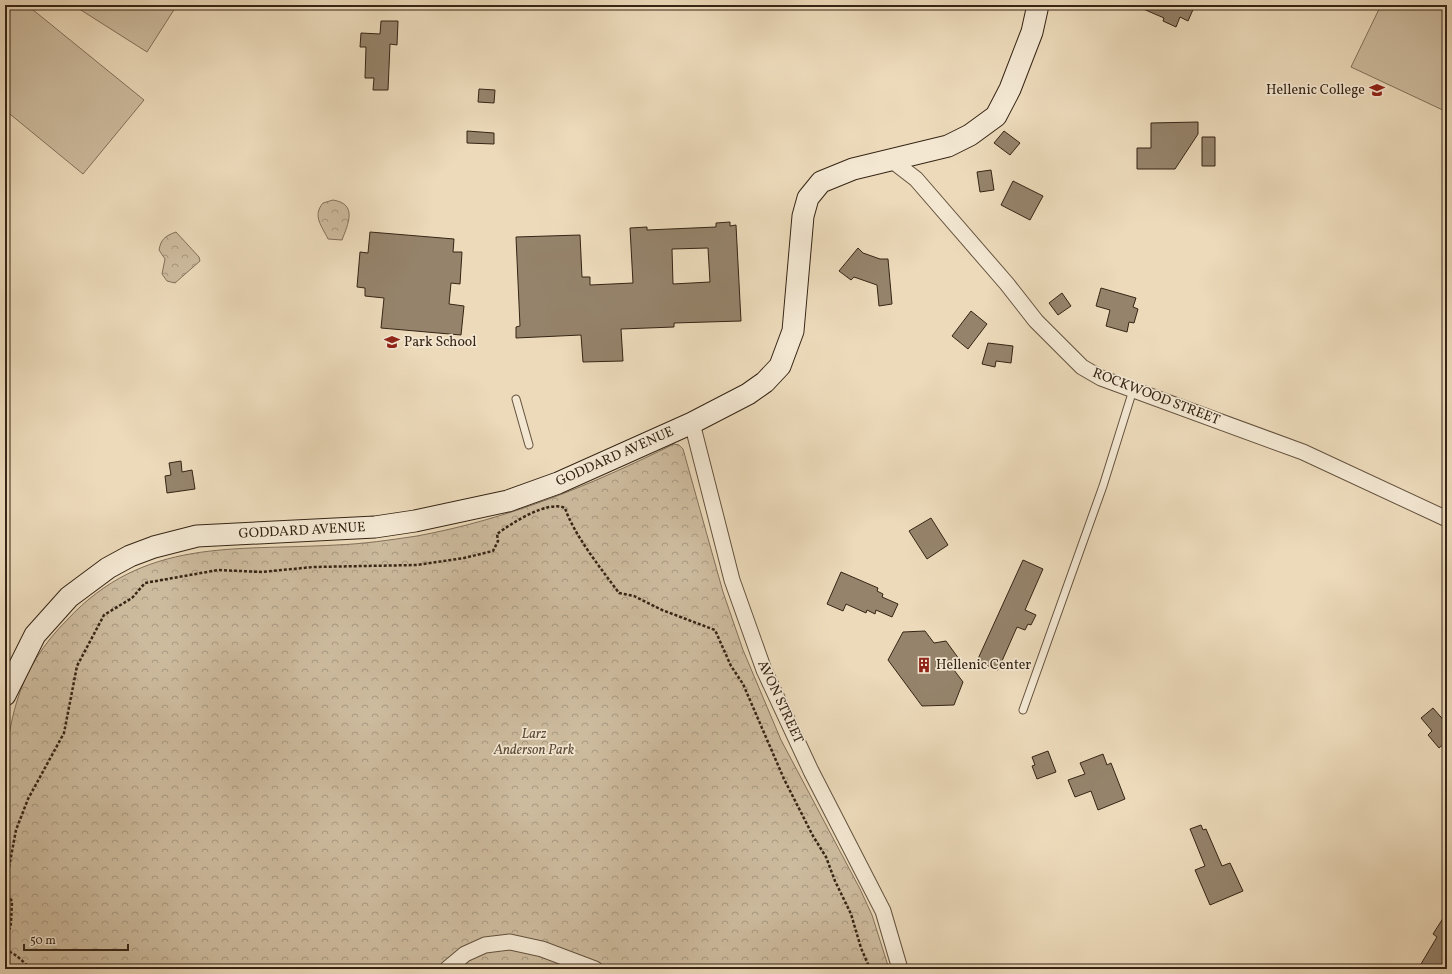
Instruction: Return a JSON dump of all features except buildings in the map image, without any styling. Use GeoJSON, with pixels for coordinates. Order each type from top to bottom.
{"type":"FeatureCollection","features":[{"type":"Feature","properties":{"kind":"main road","name":"GODDARD AVENUE"},"geometry":{"type":"LineString","coordinates":[[7,683],[35,635],[69,597],[108,568],[154,547],[196,536],[375,527],[422,520],[508,501],[558,483],[692,423],[748,394],[765,382],[780,366],[789,347],[794,331],[804,216],[808,198],[821,182],[853,169],[948,146],[970,135],[996,116],[1010,89],[1032,32],[1038,5]]}},
{"type":"Feature","properties":{"kind":"street","name":"ROCKWOOD STREET"},"geometry":{"type":"LineString","coordinates":[[890,159],[916,178],[1002,278],[1036,321],[1082,367],[1102,378],[1133,390],[1303,452],[1447,518]]}},
{"type":"Feature","properties":{"kind":"street","name":"AVON STREET"},"geometry":{"type":"LineString","coordinates":[[692,423],[732,580],[764,670],[812,770],[883,911],[900,969]]}},
{"type":"Feature","properties":{"kind":"street"},"geometry":{"type":"LineString","coordinates":[[447,969],[465,954],[485,945],[510,942],[542,949],[595,969]]}},
{"type":"Feature","properties":{"kind":"lane"},"geometry":{"type":"LineString","coordinates":[[1023,710],[1103,486],[1133,390]]}},
{"type":"Feature","properties":{"kind":"lane"},"geometry":{"type":"LineString","coordinates":[[516,399],[529,445]]}},
{"type":"Feature","properties":{"kind":"path"},"geometry":{"type":"LineString","coordinates":[[5,934],[10,928],[11,923],[12,901],[9,897],[7,878],[16,830],[28,799],[64,733],[77,666],[104,615],[132,598],[145,583],[218,570],[262,572],[313,567],[417,564],[480,555],[493,551],[498,542],[497,534],[509,526],[541,509],[559,506],[565,508],[572,526],[619,593],[634,596],[662,610],[715,630],[731,666],[743,684],[784,779],[813,836],[826,857],[835,881],[852,914],[860,948],[870,969]]}},
{"type":"Feature","properties":{"kind":"path"},"geometry":{"type":"LineString","coordinates":[[5,949],[17,956],[31,969]]}},
{"type":"Feature","properties":{"kind":"green space"},"geometry":{"type":"Polygon","coordinates":[[[5,5],[27,5],[144,100],[83,174],[5,110],[5,5]]]}},
{"type":"Feature","properties":{"kind":"green space"},"geometry":{"type":"Polygon","coordinates":[[[73,5],[177,5],[147,52],[73,5]]]}},
{"type":"Feature","properties":{"kind":"green space"},"geometry":{"type":"Polygon","coordinates":[[[1381,5],[1447,5],[1447,112],[1351,67],[1381,5]]]}},
{"type":"Feature","properties":{"kind":"green space"},"geometry":{"type":"Polygon","coordinates":[[[333,200],[341,202],[348,210],[349,216],[347,228],[342,240],[328,239],[318,217],[318,212],[323,203],[333,200]]]}},
{"type":"Feature","properties":{"kind":"green space"},"geometry":{"type":"Polygon","coordinates":[[[176,232],[199,257],[200,261],[175,283],[167,281],[162,274],[165,259],[159,250],[164,238],[176,232]]]}},
{"type":"Feature","properties":{"kind":"green space","name":"Larz Anderson Park"},"geometry":{"type":"Polygon","coordinates":[[[674,444],[679,445],[683,449],[723,592],[743,650],[781,740],[860,889],[872,915],[889,969],[5,969],[5,786],[7,752],[12,718],[25,678],[43,648],[67,620],[96,593],[127,574],[159,561],[192,554],[226,549],[366,543],[417,536],[451,529],[549,499],[612,473],[674,444]]]}},
{"type":"Feature","properties":{"kind":"place","name":"Hellenic College"},"geometry":{"type":"Point","coordinates":[1377,90]}},
{"type":"Feature","properties":{"kind":"place","name":"Park School"},"geometry":{"type":"Point","coordinates":[392,342]}},
{"type":"Feature","properties":{"kind":"place","name":"Hellenic Center"},"geometry":{"type":"Point","coordinates":[924,665]}}]}
